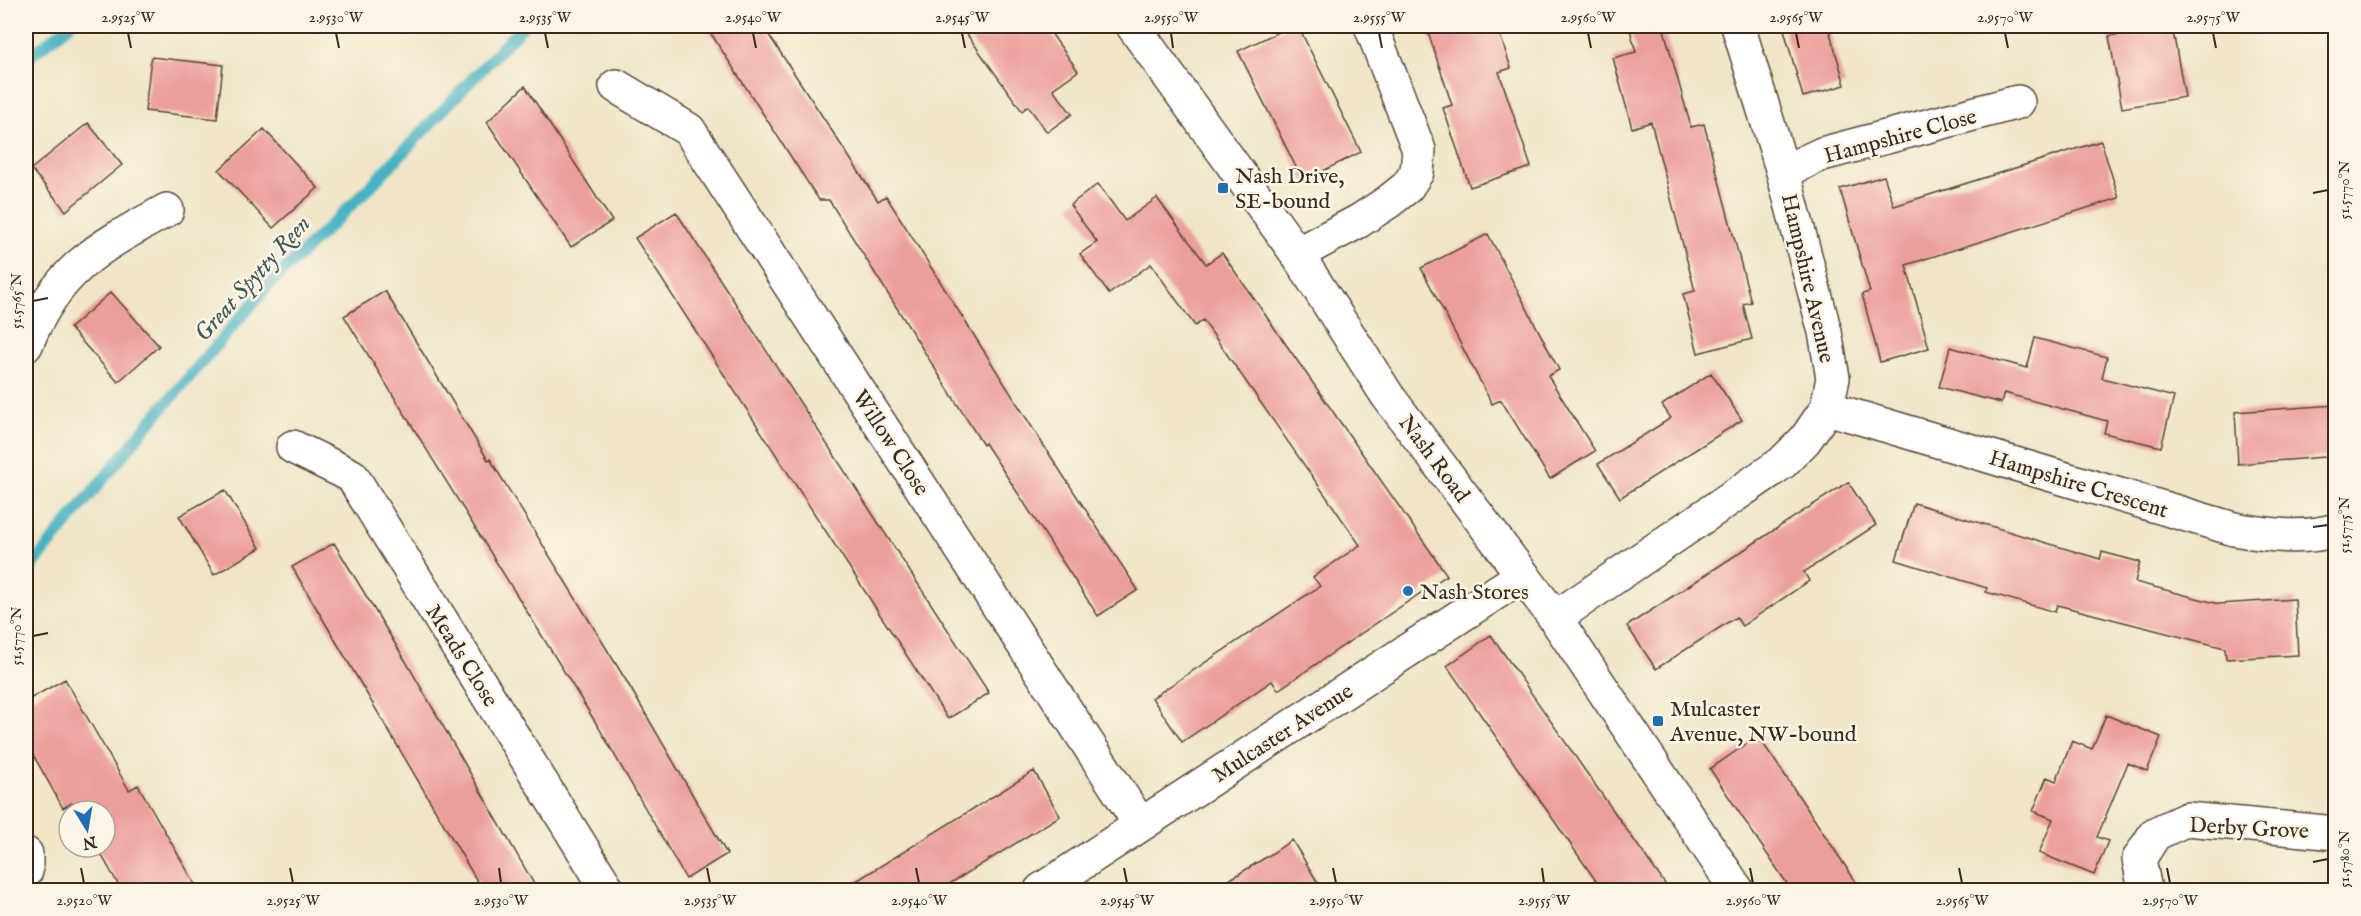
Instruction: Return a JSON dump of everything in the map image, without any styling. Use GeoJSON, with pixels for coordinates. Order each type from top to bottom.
{"type":"FeatureCollection","features":[{"type":"Feature","properties":{"kind":"street","name":"Nash Road"},"geometry":{"type":"LineString","coordinates":[[1133,26],[1297,254],[1387,395],[1555,618],[1737,891]]}},
{"type":"Feature","properties":{"kind":"street"},"geometry":{"type":"LineString","coordinates":[[1297,254],[1359,221],[1388,202],[1407,188],[1417,172],[1419,150],[1371,26]]}},
{"type":"Feature","properties":{"kind":"street","name":"Hampshire Avenue"},"geometry":{"type":"LineString","coordinates":[[1555,618],[1782,463],[1805,440],[1827,408],[1833,378],[1825,332],[1783,172],[1738,26]]}},
{"type":"Feature","properties":{"kind":"street","name":"Willow Close"},"geometry":{"type":"LineString","coordinates":[[616,86],[689,130],[1140,824]]}},
{"type":"Feature","properties":{"kind":"street","name":"Hampshire Close"},"geometry":{"type":"LineString","coordinates":[[1783,172],[1822,154],[2018,102]]}},
{"type":"Feature","properties":{"kind":"street"},"geometry":{"type":"LineString","coordinates":[[26,345],[46,303],[76,266],[99,248],[166,210]]}},
{"type":"Feature","properties":{"kind":"street","name":"Hampshire Crescent"},"geometry":{"type":"LineString","coordinates":[[1827,408],[2234,529],[2272,536],[2326,533],[2336,530]]}},
{"type":"Feature","properties":{"kind":"street","name":"Meads Close"},"geometry":{"type":"LineString","coordinates":[[293,447],[352,476],[608,891]]}},
{"type":"Feature","properties":{"kind":"street","name":"Mulcaster Avenue"},"geometry":{"type":"LineString","coordinates":[[1041,891],[1523,575]]}},
{"type":"Feature","properties":{"kind":"street","name":"Derby Grove"},"geometry":{"type":"LineString","coordinates":[[2145,891],[2139,859],[2155,834],[2187,819],[2336,833]]}},
{"type":"Feature","properties":{"kind":"street"},"geometry":{"type":"LineString","coordinates":[[26,854],[26,871]]}},
{"type":"Feature","properties":{"kind":"building"},"geometry":{"type":"Polygon","coordinates":[[[706,26],[763,26],[878,201],[886,196],[1138,590],[1098,616],[985,443],[983,445],[829,200],[819,200],[706,26]]]}},
{"type":"Feature","properties":{"kind":"building"},"geometry":{"type":"Polygon","coordinates":[[[961,26],[1046,26],[1078,71],[1053,89],[1072,114],[1047,132],[1028,106],[1022,111],[961,26]]]}},
{"type":"Feature","properties":{"kind":"building"},"geometry":{"type":"Polygon","coordinates":[[[1291,26],[1298,26],[1361,152],[1303,181],[1238,51],[1291,26]]]}},
{"type":"Feature","properties":{"kind":"building"},"geometry":{"type":"Polygon","coordinates":[[[1426,26],[1497,26],[1511,68],[1499,72],[1531,167],[1470,187],[1443,108],[1452,105],[1426,26]]]}},
{"type":"Feature","properties":{"kind":"building"},"geometry":{"type":"Polygon","coordinates":[[[1629,26],[1663,26],[1691,127],[1704,124],[1751,302],[1743,304],[1752,339],[1698,353],[1683,294],[1695,291],[1651,122],[1632,128],[1613,58],[1636,52],[1629,26]]]}},
{"type":"Feature","properties":{"kind":"building"},"geometry":{"type":"Polygon","coordinates":[[[1783,26],[1828,26],[1845,85],[1803,97],[1783,26]]]}},
{"type":"Feature","properties":{"kind":"building"},"geometry":{"type":"Polygon","coordinates":[[[2172,26],[2185,97],[2122,108],[2109,36],[2172,26]]]}},
{"type":"Feature","properties":{"kind":"building"},"geometry":{"type":"Polygon","coordinates":[[[151,57],[223,65],[217,119],[145,111],[151,57]]]}},
{"type":"Feature","properties":{"kind":"building"},"geometry":{"type":"Polygon","coordinates":[[[525,86],[612,221],[571,247],[487,122],[525,86]]]}},
{"type":"Feature","properties":{"kind":"building"},"geometry":{"type":"Polygon","coordinates":[[[88,123],[122,165],[66,211],[31,169],[88,123]]]}},
{"type":"Feature","properties":{"kind":"building"},"geometry":{"type":"Polygon","coordinates":[[[264,129],[318,188],[273,228],[219,170],[264,129]]]}},
{"type":"Feature","properties":{"kind":"building"},"geometry":{"type":"Polygon","coordinates":[[[2101,141],[2119,198],[1906,265],[1929,348],[1880,362],[1862,294],[1870,292],[1840,189],[1884,176],[1894,206],[2101,141]]]}},
{"type":"Feature","properties":{"kind":"building"},"geometry":{"type":"Polygon","coordinates":[[[1098,184],[1125,221],[1157,198],[1206,264],[1222,253],[1447,575],[1278,690],[1272,681],[1182,742],[1152,698],[1320,586],[1313,577],[1360,545],[1203,320],[1195,326],[1151,264],[1109,294],[1080,254],[1097,242],[1070,205],[1098,184]]]}},
{"type":"Feature","properties":{"kind":"building"},"geometry":{"type":"Polygon","coordinates":[[[676,212],[989,693],[948,719],[635,238],[676,212]]]}},
{"type":"Feature","properties":{"kind":"building"},"geometry":{"type":"Polygon","coordinates":[[[1488,234],[1559,370],[1548,376],[1595,451],[1550,479],[1501,400],[1492,404],[1421,268],[1488,234]]]}},
{"type":"Feature","properties":{"kind":"building"},"geometry":{"type":"Polygon","coordinates":[[[385,291],[627,682],[727,854],[686,879],[599,728],[344,316],[385,291]]]}},
{"type":"Feature","properties":{"kind":"building"},"geometry":{"type":"Polygon","coordinates":[[[111,292],[159,346],[118,382],[70,328],[111,292]]]}},
{"type":"Feature","properties":{"kind":"building"},"geometry":{"type":"Polygon","coordinates":[[[2035,338],[2107,357],[2102,378],[2174,397],[2161,447],[2104,433],[2107,421],[2004,393],[2001,403],[1939,387],[1950,347],[2027,368],[2035,338]]]}},
{"type":"Feature","properties":{"kind":"building"},"geometry":{"type":"Polygon","coordinates":[[[1711,373],[1742,420],[1620,498],[1598,464],[1671,418],[1662,405],[1711,373]]]}},
{"type":"Feature","properties":{"kind":"building"},"geometry":{"type":"Polygon","coordinates":[[[2336,405],[2336,456],[2238,464],[2235,412],[2336,405]]]}},
{"type":"Feature","properties":{"kind":"building"},"geometry":{"type":"Polygon","coordinates":[[[1848,482],[1876,525],[1804,572],[1809,581],[1742,626],[1736,617],[1656,669],[1627,626],[1848,482]]]}},
{"type":"Feature","properties":{"kind":"building"},"geometry":{"type":"Polygon","coordinates":[[[225,490],[260,548],[214,575],[179,516],[225,490]]]}},
{"type":"Feature","properties":{"kind":"building"},"geometry":{"type":"Polygon","coordinates":[[[1914,503],[2100,559],[2102,552],[2140,562],[2135,582],[2219,604],[2295,599],[2298,655],[2226,659],[2225,648],[2057,605],[2055,612],[1986,592],[1987,588],[1896,560],[1914,503]]]}},
{"type":"Feature","properties":{"kind":"building"},"geometry":{"type":"Polygon","coordinates":[[[334,543],[405,660],[538,891],[483,891],[292,567],[334,543]]]}},
{"type":"Feature","properties":{"kind":"building"},"geometry":{"type":"Polygon","coordinates":[[[1491,635],[1670,891],[1603,891],[1447,666],[1491,635]]]}},
{"type":"Feature","properties":{"kind":"building"},"geometry":{"type":"Polygon","coordinates":[[[65,679],[129,790],[138,785],[199,891],[122,891],[104,859],[117,859],[117,799],[58,799],[26,742],[26,701],[65,679]]]}},
{"type":"Feature","properties":{"kind":"building"},"geometry":{"type":"Polygon","coordinates":[[[2106,715],[2161,737],[2147,771],[2128,763],[2097,837],[2108,841],[2094,875],[2039,853],[2053,819],[2033,811],[2047,777],[2056,781],[2072,741],[2092,749],[2106,715]]]}},
{"type":"Feature","properties":{"kind":"building"},"geometry":{"type":"Polygon","coordinates":[[[1758,736],[1862,891],[1792,891],[1710,769],[1758,736]]]}},
{"type":"Feature","properties":{"kind":"building"},"geometry":{"type":"Polygon","coordinates":[[[1034,771],[1060,816],[938,891],[840,891],[1034,771]]]}},
{"type":"Feature","properties":{"kind":"building"},"geometry":{"type":"Polygon","coordinates":[[[1292,840],[1323,891],[1211,891],[1268,856],[1292,840]]]}},
{"type":"Feature","properties":{"kind":"waterway"},"geometry":{"type":"LineString","coordinates":[[26,59],[69,26]]}},
{"type":"Feature","properties":{"kind":"waterway","name":"Great Spytty Reen"},"geometry":{"type":"LineString","coordinates":[[26,573],[151,421],[269,285],[366,191],[523,26]]}},
{"type":"Feature","properties":{"kind":"place","name":"Nash Drive, SE-bound"},"geometry":{"type":"Point","coordinates":[1223,188]}},
{"type":"Feature","properties":{"kind":"place","name":"Nash Stores"},"geometry":{"type":"Point","coordinates":[1408,591]}},
{"type":"Feature","properties":{"kind":"place","name":"Mulcaster Avenue, NW-bound"},"geometry":{"type":"Point","coordinates":[1658,721]}}]}
